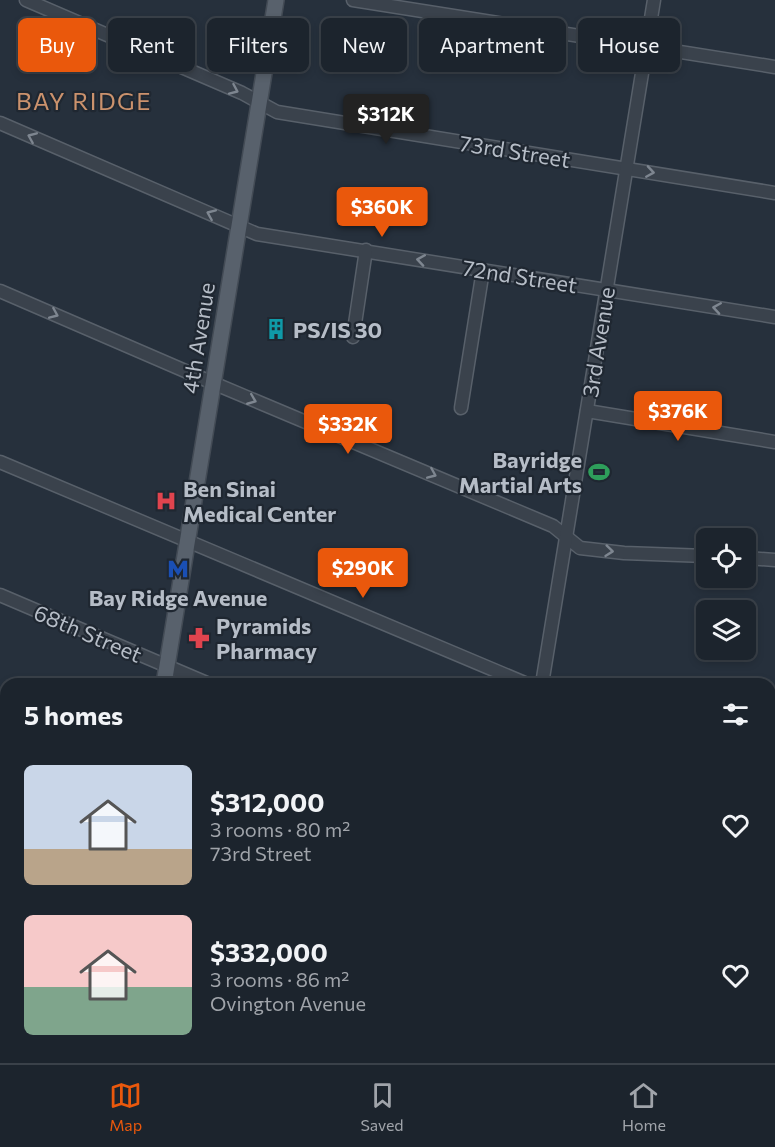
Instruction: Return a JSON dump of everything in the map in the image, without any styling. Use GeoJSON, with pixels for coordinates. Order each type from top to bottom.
{"type":"FeatureCollection","features":[{"type":"Feature","properties":{"kind":"main road","name":"4th Avenue"},"geometry":{"type":"LineString","coordinates":[[165,678],[276,0]]}},
{"type":"Feature","properties":{"kind":"street","name":"73rd Street"},"geometry":{"type":"LineString","coordinates":[[26,0],[242,93],[277,112],[775,193]]}},
{"type":"Feature","properties":{"kind":"street"},"geometry":{"type":"LineString","coordinates":[[353,0],[578,35]]}},
{"type":"Feature","properties":{"kind":"street","name":"3rd Avenue"},"geometry":{"type":"LineString","coordinates":[[651,18],[654,0]]}},
{"type":"Feature","properties":{"kind":"street"},"geometry":{"type":"LineString","coordinates":[[680,51],[775,67]]}},
{"type":"Feature","properties":{"kind":"street","name":"3rd Avenue"},"geometry":{"type":"LineString","coordinates":[[543,678],[643,72]]}},
{"type":"Feature","properties":{"kind":"street","name":"72nd Street"},"geometry":{"type":"LineString","coordinates":[[0,123],[257,234],[775,317]]}},
{"type":"Feature","properties":{"kind":"street"},"geometry":{"type":"LineString","coordinates":[[353,337],[366,250]]}},
{"type":"Feature","properties":{"kind":"street"},"geometry":{"type":"LineString","coordinates":[[461,408],[483,270]]}},
{"type":"Feature","properties":{"kind":"street"},"geometry":{"type":"LineString","coordinates":[[0,291],[553,526],[580,548],[624,553],[696,556]]}},
{"type":"Feature","properties":{"kind":"street"},"geometry":{"type":"LineString","coordinates":[[586,411],[775,442]]}},
{"type":"Feature","properties":{"kind":"street"},"geometry":{"type":"LineString","coordinates":[[0,462],[513,678]]}},
{"type":"Feature","properties":{"kind":"street"},"geometry":{"type":"LineString","coordinates":[[756,559],[775,560]]}},
{"type":"Feature","properties":{"kind":"street","name":"68th Street"},"geometry":{"type":"LineString","coordinates":[[0,595],[195,678]]}},
{"type":"Feature","properties":{"kind":"place","name":"PS/IS 30"},"geometry":{"type":"Point","coordinates":[276,329]}},
{"type":"Feature","properties":{"kind":"place","name":"Bayridge Martial Arts"},"geometry":{"type":"Point","coordinates":[599,472]}},
{"type":"Feature","properties":{"kind":"place","name":"Ben Sinai Medical Center"},"geometry":{"type":"Point","coordinates":[166,501]}},
{"type":"Feature","properties":{"kind":"place","name":"Bay Ridge Avenue"},"geometry":{"type":"Point","coordinates":[178,569]}},
{"type":"Feature","properties":{"kind":"place","name":"Pyramids Pharmacy"},"geometry":{"type":"Point","coordinates":[199,638]}},
{"type":"Feature","properties":{"kind":"district","name":"BAY RIDGE"},"geometry":{"type":"Point","coordinates":[84,100]}}]}
